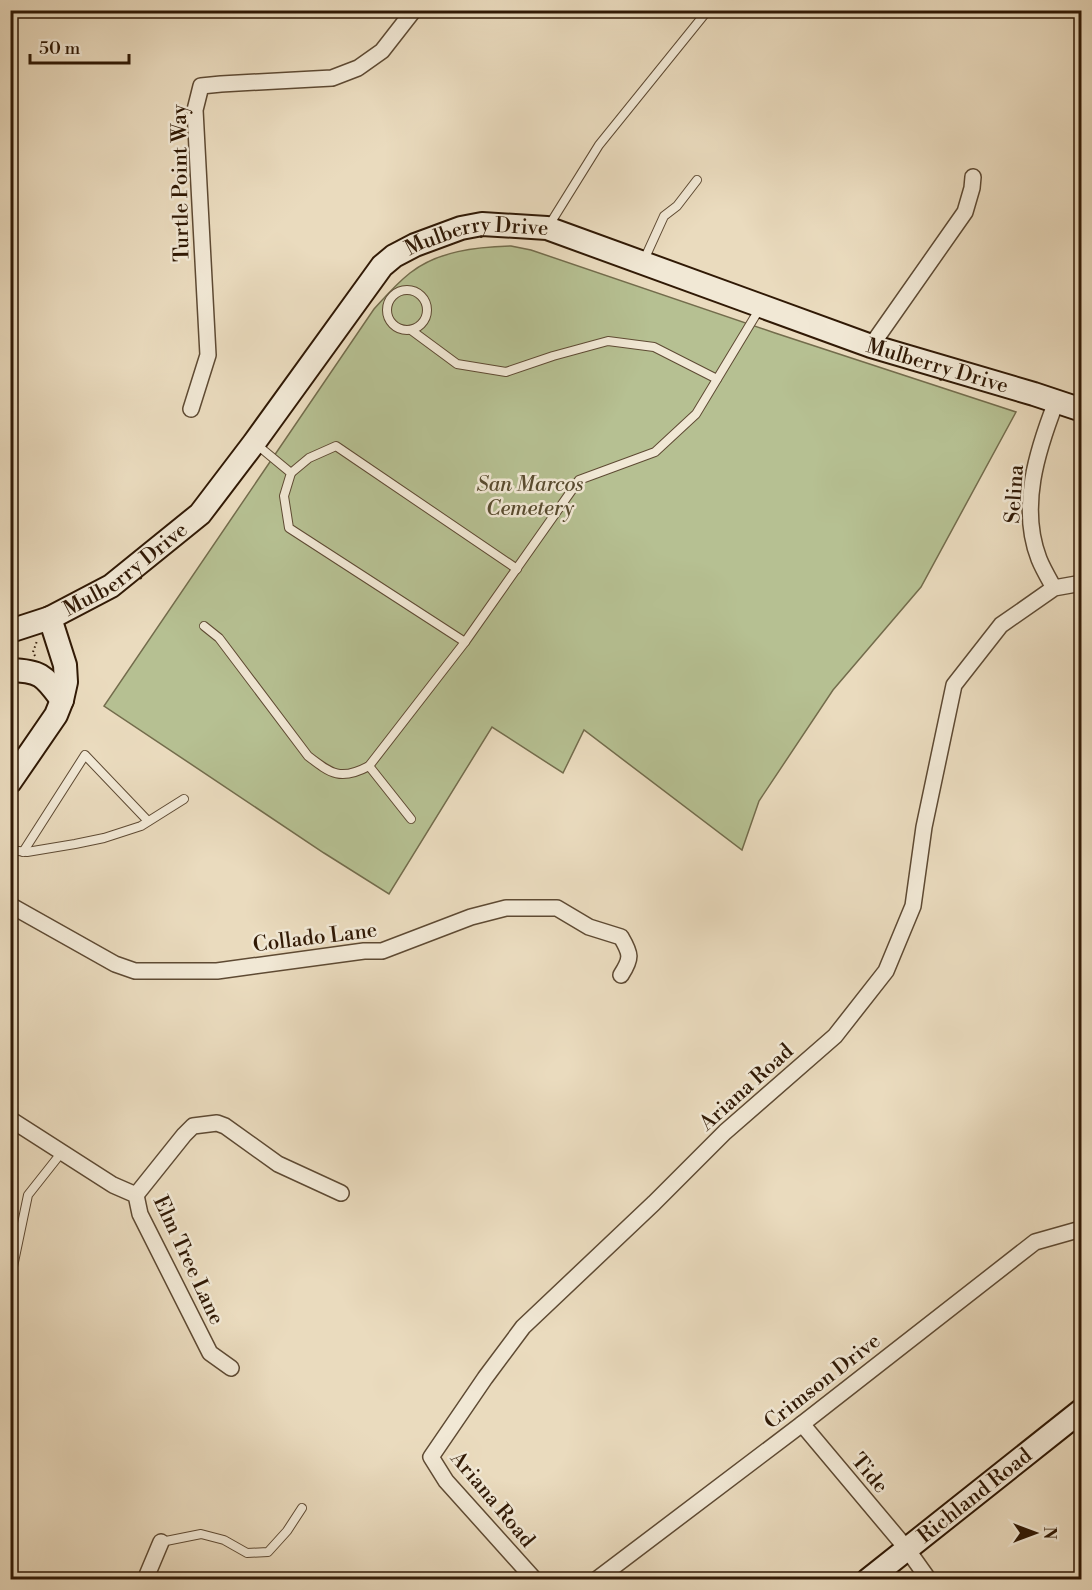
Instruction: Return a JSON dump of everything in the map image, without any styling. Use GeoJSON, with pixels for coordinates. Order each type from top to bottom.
{"type":"FeatureCollection","features":[{"type":"Feature","properties":{"kind":"main road","name":"Mulberry Drive"},"geometry":{"type":"LineString","coordinates":[[10,631],[50,618],[111,586],[200,514],[382,266],[394,256],[415,245],[452,231],[482,224],[547,228],[871,346],[1082,410]]}},
{"type":"Feature","properties":{"kind":"main road"},"geometry":{"type":"LineString","coordinates":[[10,782],[56,715],[62,700],[66,682],[65,665],[50,618]]}},
{"type":"Feature","properties":{"kind":"main road"},"geometry":{"type":"LineString","coordinates":[[10,670],[28,670],[40,675],[49,682],[62,700]]}},
{"type":"Feature","properties":{"kind":"main road","name":"Richland Road"},"geometry":{"type":"LineString","coordinates":[[867,1580],[1082,1410]]}},
{"type":"Feature","properties":{"kind":"street","name":"Turtle Point Way"},"geometry":{"type":"LineString","coordinates":[[191,409],[208,355],[195,110],[201,86],[332,78],[358,69],[382,51],[414,10]]}},
{"type":"Feature","properties":{"kind":"street"},"geometry":{"type":"LineString","coordinates":[[871,346],[965,212],[973,177]]}},
{"type":"Feature","properties":{"kind":"street","name":"Selina"},"geometry":{"type":"LineString","coordinates":[[1054,588],[1039,559],[1030,508],[1033,471],[1056,402]]}},
{"type":"Feature","properties":{"kind":"street","name":"Ariana Road"},"geometry":{"type":"LineString","coordinates":[[535,1580],[446,1481],[431,1457],[523,1327],[725,1132],[835,1036],[886,971],[913,906],[924,827],[954,685],[1001,625],[1054,588],[1082,583]]}},
{"type":"Feature","properties":{"kind":"street","name":"Collado Lane"},"geometry":{"type":"LineString","coordinates":[[10,905],[115,964],[135,971],[217,971],[364,951],[382,951],[471,918],[506,908],[557,908],[589,927],[621,937],[629,951],[627,965],[621,975]]}},
{"type":"Feature","properties":{"kind":"street","name":"Elm Tree Lane"},"geometry":{"type":"LineString","coordinates":[[10,1119],[113,1185],[136,1196],[140,1214],[210,1353],[231,1368]]}},
{"type":"Feature","properties":{"kind":"street"},"geometry":{"type":"LineString","coordinates":[[136,1196],[184,1135],[194,1126],[217,1123],[225,1126],[278,1164],[341,1193]]}},
{"type":"Feature","properties":{"kind":"street","name":"Crimson Drive"},"geometry":{"type":"LineString","coordinates":[[596,1580],[802,1424],[1035,1242],[1081,1229]]}},
{"type":"Feature","properties":{"kind":"street","name":"Tide"},"geometry":{"type":"LineString","coordinates":[[802,1424],[907,1549],[929,1580]]}},
{"type":"Feature","properties":{"kind":"street"},"geometry":{"type":"LineString","coordinates":[[146,1580],[161,1542]]}},
{"type":"Feature","properties":{"kind":"lane"},"geometry":{"type":"LineString","coordinates":[[547,228],[599,145],[708,10]]}},
{"type":"Feature","properties":{"kind":"lane"},"geometry":{"type":"LineString","coordinates":[[643,263],[664,216],[677,206],[697,180]]}},
{"type":"Feature","properties":{"kind":"lane"},"geometry":{"type":"LineString","coordinates":[[411,330],[417,328],[426,318],[427,305],[421,294],[404,290],[393,295],[387,306],[387,312],[393,323],[398,328],[411,330],[457,364],[507,372],[608,341],[654,347],[717,379]]}},
{"type":"Feature","properties":{"kind":"lane"},"geometry":{"type":"LineString","coordinates":[[204,626],[219,638],[308,756],[322,768],[340,775],[358,772],[369,766],[465,642],[579,480],[655,452],[696,414],[761,306]]}},
{"type":"Feature","properties":{"kind":"lane"},"geometry":{"type":"LineString","coordinates":[[254,443],[291,473]]}},
{"type":"Feature","properties":{"kind":"lane"},"geometry":{"type":"LineString","coordinates":[[465,642],[289,528],[285,496],[291,473],[309,458],[336,446],[517,569]]}},
{"type":"Feature","properties":{"kind":"lane"},"geometry":{"type":"LineString","coordinates":[[22,852],[85,755],[148,821]]}},
{"type":"Feature","properties":{"kind":"lane"},"geometry":{"type":"LineString","coordinates":[[369,766],[411,819]]}},
{"type":"Feature","properties":{"kind":"lane"},"geometry":{"type":"LineString","coordinates":[[10,850],[22,852],[104,838],[141,826],[184,799]]}},
{"type":"Feature","properties":{"kind":"lane"},"geometry":{"type":"LineString","coordinates":[[10,1281],[28,1195],[63,1152]]}},
{"type":"Feature","properties":{"kind":"lane"},"geometry":{"type":"LineString","coordinates":[[161,1542],[201,1534],[224,1540],[247,1553],[268,1552],[287,1531],[302,1508]]}},
{"type":"Feature","properties":{"kind":"path"},"geometry":{"type":"LineString","coordinates":[[35,657],[33,652],[38,641]]}},
{"type":"Feature","properties":{"kind":"green space","name":"San Marcos Cemetery"},"geometry":{"type":"Polygon","coordinates":[[[511,246],[531,250],[1016,412],[921,587],[833,690],[759,801],[742,850],[584,730],[563,773],[492,727],[389,894],[104,706],[374,309],[405,277],[433,260],[471,249],[511,246]]]}}]}
